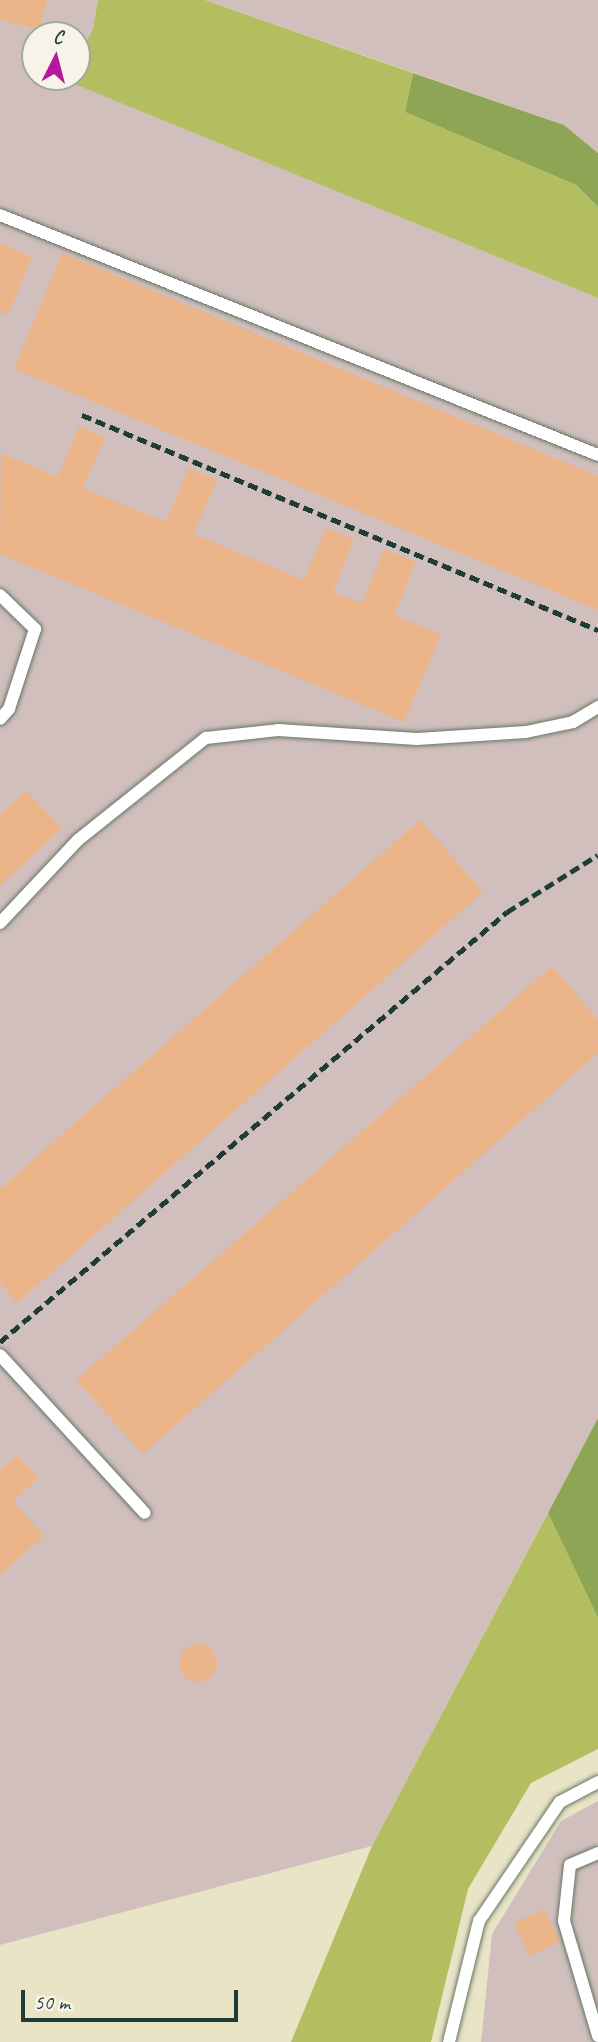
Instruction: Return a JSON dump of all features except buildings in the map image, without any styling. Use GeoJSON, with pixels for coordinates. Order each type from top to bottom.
{"type":"FeatureCollection","features":[{"type":"Feature","properties":{"kind":"lane"},"geometry":{"type":"LineString","coordinates":[[0,215],[598,455]]}},
{"type":"Feature","properties":{"kind":"lane"},"geometry":{"type":"LineString","coordinates":[[0,595],[35,629],[9,709],[0,719]]}},
{"type":"Feature","properties":{"kind":"lane"},"geometry":{"type":"LineString","coordinates":[[0,923],[78,840],[206,738],[278,730],[417,739],[526,733],[573,722],[598,707]]}},
{"type":"Feature","properties":{"kind":"lane"},"geometry":{"type":"LineString","coordinates":[[0,1355],[145,1513]]}},
{"type":"Feature","properties":{"kind":"lane"},"geometry":{"type":"LineString","coordinates":[[449,2042],[479,1921],[560,1802],[598,1782]]}},
{"type":"Feature","properties":{"kind":"lane"},"geometry":{"type":"LineString","coordinates":[[598,1853],[570,1865],[564,1921],[598,2036]]}},
{"type":"Feature","properties":{"kind":"shaded area"},"geometry":{"type":"Polygon","coordinates":[[[0,0],[98,0],[91,32],[91,21],[21,21],[21,91],[91,90],[598,298],[598,1418],[372,1846],[0,1945],[0,0]]]}},
{"type":"Feature","properties":{"kind":"shaded area"},"geometry":{"type":"Polygon","coordinates":[[[205,0],[598,0],[598,153],[564,125],[205,0]]]}},
{"type":"Feature","properties":{"kind":"shaded area"},"geometry":{"type":"Polygon","coordinates":[[[598,1801],[598,2042],[481,2042],[492,1934],[561,1821],[598,1801]]]}},
{"type":"Feature","properties":{"kind":"green space"},"geometry":{"type":"Polygon","coordinates":[[[98,0],[205,0],[413,73],[405,112],[576,185],[598,207],[598,298],[91,91],[93,28],[98,0]]]}},
{"type":"Feature","properties":{"kind":"green space"},"geometry":{"type":"Polygon","coordinates":[[[413,73],[564,125],[598,153],[598,207],[576,185],[405,112],[413,73]]]}},
{"type":"Feature","properties":{"kind":"green space"},"geometry":{"type":"Polygon","coordinates":[[[598,1418],[598,1618],[548,1513],[598,1418]]]}},
{"type":"Feature","properties":{"kind":"green space"},"geometry":{"type":"Polygon","coordinates":[[[548,1513],[598,1618],[598,1749],[531,1783],[468,1889],[431,2042],[291,2042],[372,1846],[548,1513]]]}},
{"type":"Feature","properties":{"kind":"railway"},"geometry":{"type":"LineString","coordinates":[[82,415],[598,630]]}},
{"type":"Feature","properties":{"kind":"railway"},"geometry":{"type":"LineString","coordinates":[[0,1342],[507,912],[598,855]]}}]}
